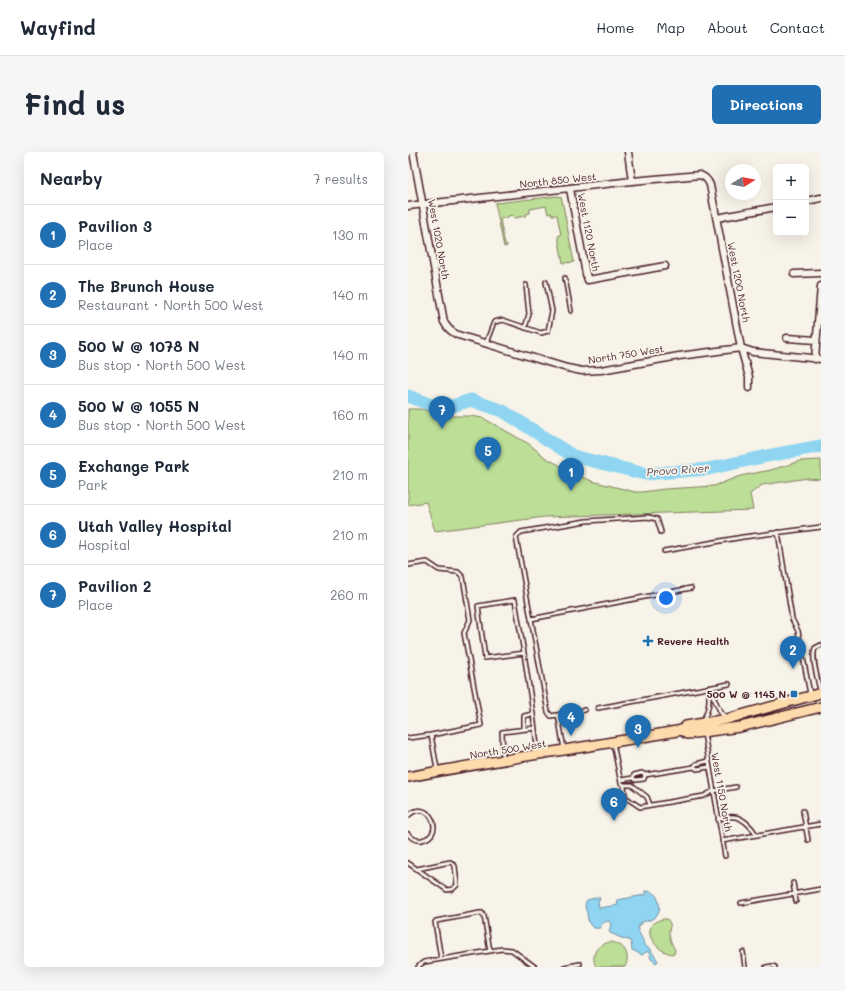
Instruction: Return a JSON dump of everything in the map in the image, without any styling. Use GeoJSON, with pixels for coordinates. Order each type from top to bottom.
{"type":"FeatureCollection","features":[{"type":"Feature","properties":{"kind":"main road","name":"North 500 West"},"geometry":{"type":"LineString","coordinates":[[408,778],[682,730],[687,734],[727,719],[821,693]]}},
{"type":"Feature","properties":{"kind":"main road","name":"North 500 West"},"geometry":{"type":"LineString","coordinates":[[703,727],[740,726],[821,707]]}},
{"type":"Feature","properties":{"kind":"street","name":"West 1020 North"},"geometry":{"type":"LineString","coordinates":[[413,152],[444,322],[448,329]]}},
{"type":"Feature","properties":{"kind":"street"},"geometry":{"type":"LineString","coordinates":[[628,152],[632,181]]}},
{"type":"Feature","properties":{"kind":"street","name":"North 850 West"},"geometry":{"type":"LineString","coordinates":[[408,206],[632,181],[700,175],[708,180]]}},
{"type":"Feature","properties":{"kind":"street","name":"West 1200 North"},"geometry":{"type":"LineString","coordinates":[[708,180],[717,218],[741,348],[749,377],[749,388]]}},
{"type":"Feature","properties":{"kind":"street","name":"West 1120 North"},"geometry":{"type":"LineString","coordinates":[[570,189],[588,280],[665,266]]}},
{"type":"Feature","properties":{"kind":"street"},"geometry":{"type":"LineString","coordinates":[[809,200],[821,198]]}},
{"type":"Feature","properties":{"kind":"street"},"geometry":{"type":"LineString","coordinates":[[717,218],[773,208]]}},
{"type":"Feature","properties":{"kind":"street"},"geometry":{"type":"LineString","coordinates":[[794,274],[821,273]]}},
{"type":"Feature","properties":{"kind":"street"},"geometry":{"type":"LineString","coordinates":[[741,348],[753,352],[818,359],[816,340],[821,286]]}},
{"type":"Feature","properties":{"kind":"street","name":"North 750 West"},"geometry":{"type":"LineString","coordinates":[[448,329],[458,335],[567,368],[582,371],[601,370],[679,356],[741,348]]}},
{"type":"Feature","properties":{"kind":"street"},"geometry":{"type":"LineString","coordinates":[[787,338],[816,340]]}},
{"type":"Feature","properties":{"kind":"lane"},"geometry":{"type":"LineString","coordinates":[[565,278],[571,311]]}},
{"type":"Feature","properties":{"kind":"lane"},"geometry":{"type":"LineString","coordinates":[[486,343],[494,322],[503,320],[541,333],[548,331],[552,311],[546,282]]}},
{"type":"Feature","properties":{"kind":"lane"},"geometry":{"type":"LineString","coordinates":[[525,328],[529,314],[526,285]]}},
{"type":"Feature","properties":{"kind":"lane"},"geometry":{"type":"LineString","coordinates":[[585,710],[551,716],[548,712],[516,537],[521,532],[586,521],[648,517],[657,519],[661,532]]}},
{"type":"Feature","properties":{"kind":"lane"},"geometry":{"type":"LineString","coordinates":[[664,551],[737,538],[821,526]]}},
{"type":"Feature","properties":{"kind":"lane"},"geometry":{"type":"LineString","coordinates":[[778,532],[792,619],[798,631],[810,696]]}},
{"type":"Feature","properties":{"kind":"lane"},"geometry":{"type":"LineString","coordinates":[[408,565],[427,562],[440,570],[458,572],[462,577],[470,620],[464,633],[481,725],[408,738]]}},
{"type":"Feature","properties":{"kind":"lane"},"geometry":{"type":"LineString","coordinates":[[531,620],[691,588]]}},
{"type":"Feature","properties":{"kind":"lane"},"geometry":{"type":"LineString","coordinates":[[524,652],[485,658],[478,606],[515,600],[524,652],[538,755]]}},
{"type":"Feature","properties":{"kind":"lane"},"geometry":{"type":"LineString","coordinates":[[821,645],[815,648],[813,652],[821,693]]}},
{"type":"Feature","properties":{"kind":"lane"},"geometry":{"type":"LineString","coordinates":[[598,708],[729,684]]}},
{"type":"Feature","properties":{"kind":"lane"},"geometry":{"type":"LineString","coordinates":[[709,688],[721,713],[727,719]]}},
{"type":"Feature","properties":{"kind":"lane"},"geometry":{"type":"LineString","coordinates":[[703,727],[708,713],[709,688]]}},
{"type":"Feature","properties":{"kind":"lane"},"geometry":{"type":"LineString","coordinates":[[524,729],[524,716],[533,714]]}},
{"type":"Feature","properties":{"kind":"lane"},"geometry":{"type":"LineString","coordinates":[[558,715],[564,751]]}},
{"type":"Feature","properties":{"kind":"lane","name":"West 1150 North"},"geometry":{"type":"LineString","coordinates":[[703,727],[725,856]]}},
{"type":"Feature","properties":{"kind":"lane"},"geometry":{"type":"LineString","coordinates":[[503,761],[502,732],[535,728]]}},
{"type":"Feature","properties":{"kind":"lane"},"geometry":{"type":"LineString","coordinates":[[431,735],[438,772]]}},
{"type":"Feature","properties":{"kind":"lane"},"geometry":{"type":"LineString","coordinates":[[613,743],[620,780],[624,785],[626,797],[640,807],[704,796],[714,791],[736,787]]}},
{"type":"Feature","properties":{"kind":"lane"},"geometry":{"type":"LineString","coordinates":[[694,767],[696,764],[708,761]]}},
{"type":"Feature","properties":{"kind":"lane"},"geometry":{"type":"LineString","coordinates":[[620,780],[633,778],[635,780],[644,779],[645,775],[694,767],[697,769],[709,768]]}},
{"type":"Feature","properties":{"kind":"lane"},"geometry":{"type":"LineString","coordinates":[[624,785],[632,786],[647,797],[650,805]]}},
{"type":"Feature","properties":{"kind":"lane"},"geometry":{"type":"LineString","coordinates":[[408,816],[413,812],[423,811],[432,818],[434,824],[431,835],[425,839],[415,840],[408,834]]}},
{"type":"Feature","properties":{"kind":"lane"},"geometry":{"type":"LineString","coordinates":[[803,811],[808,840]]}},
{"type":"Feature","properties":{"kind":"lane"},"geometry":{"type":"LineString","coordinates":[[718,819],[736,817],[752,828],[756,836]]}},
{"type":"Feature","properties":{"kind":"lane"},"geometry":{"type":"LineString","coordinates":[[722,841],[821,824]]}},
{"type":"Feature","properties":{"kind":"lane"},"geometry":{"type":"LineString","coordinates":[[408,842],[411,838]]}},
{"type":"Feature","properties":{"kind":"lane"},"geometry":{"type":"LineString","coordinates":[[408,863],[447,890],[453,889],[457,885],[455,866],[450,862],[417,869]]}},
{"type":"Feature","properties":{"kind":"lane"},"geometry":{"type":"LineString","coordinates":[[793,883],[796,901]]}},
{"type":"Feature","properties":{"kind":"lane"},"geometry":{"type":"LineString","coordinates":[[741,903],[821,889]]}},
{"type":"Feature","properties":{"kind":"lane"},"geometry":{"type":"LineString","coordinates":[[440,959],[435,922],[480,913],[484,916],[490,951]]}},
{"type":"Feature","properties":{"kind":"lane"},"geometry":{"type":"LineString","coordinates":[[418,967],[424,962],[508,949],[512,950],[535,967]]}},
{"type":"Feature","properties":{"kind":"lane"},"geometry":{"type":"LineString","coordinates":[[743,952],[746,967]]}},
{"type":"Feature","properties":{"kind":"lane"},"geometry":{"type":"LineString","coordinates":[[564,967],[580,964]]}},
{"type":"Feature","properties":{"kind":"lane"},"geometry":{"type":"LineString","coordinates":[[766,967],[775,967]]}},
{"type":"Feature","properties":{"kind":"green space"},"geometry":{"type":"Polygon","coordinates":[[[558,196],[561,197],[562,200],[574,262],[563,263],[558,236],[561,235],[557,215],[552,215],[551,213],[548,214],[546,206],[530,209],[530,213],[526,214],[526,216],[514,218],[513,215],[500,219],[505,245],[507,245],[504,247],[495,203],[558,196]]]}},
{"type":"Feature","properties":{"kind":"green space"},"geometry":{"type":"Polygon","coordinates":[[[408,409],[420,409],[451,416],[471,416],[483,418],[529,444],[546,458],[576,474],[592,481],[635,492],[714,486],[740,476],[771,470],[800,461],[821,460],[821,479],[808,478],[762,485],[750,494],[753,510],[545,517],[435,531],[426,502],[408,505],[408,409]]]}},
{"type":"Feature","properties":{"kind":"green space"},"geometry":{"type":"Polygon","coordinates":[[[662,919],[667,919],[670,924],[669,934],[675,950],[674,954],[661,950],[652,940],[650,934],[651,928],[654,923],[662,919]]]}},
{"type":"Feature","properties":{"kind":"green space"},"geometry":{"type":"Polygon","coordinates":[[[611,942],[620,945],[625,950],[627,954],[627,962],[625,967],[596,967],[594,962],[594,954],[596,950],[602,945],[611,942]]]}},
{"type":"Feature","properties":{"kind":"water"},"geometry":{"type":"Polygon","coordinates":[[[645,891],[653,893],[656,896],[660,906],[659,912],[653,918],[642,922],[638,927],[638,930],[644,945],[650,949],[658,961],[656,963],[651,959],[649,952],[642,955],[632,950],[631,942],[629,940],[610,933],[609,931],[611,925],[609,921],[603,923],[600,928],[593,928],[589,922],[585,908],[585,903],[587,900],[599,897],[599,908],[618,905],[617,900],[645,895],[645,891]]]}},
{"type":"Feature","properties":{"kind":"waterway","name":"Provo River"},"geometry":{"type":"LineString","coordinates":[[408,396],[434,406],[452,406],[471,400],[503,411],[573,456],[645,474],[708,469],[821,446]]}},
{"type":"Feature","properties":{"kind":"place","name":"Pavilion 2"},"geometry":{"type":"Point","coordinates":[442,429]}},
{"type":"Feature","properties":{"kind":"place","name":"Exchange Park"},"geometry":{"type":"Point","coordinates":[488,470]}},
{"type":"Feature","properties":{"kind":"place","name":"Pavilion 3"},"geometry":{"type":"Point","coordinates":[571,491]}},
{"type":"Feature","properties":{"kind":"place","name":"Revere Health"},"geometry":{"type":"Point","coordinates":[648,641]}},
{"type":"Feature","properties":{"kind":"place","name":"The Brunch House"},"geometry":{"type":"Point","coordinates":[793,669]}},
{"type":"Feature","properties":{"kind":"place","name":"500 W @ 1145 N"},"geometry":{"type":"Point","coordinates":[794,694]}},
{"type":"Feature","properties":{"kind":"place","name":"500 W @ 1055 N"},"geometry":{"type":"Point","coordinates":[571,736]}},
{"type":"Feature","properties":{"kind":"place","name":"500 W @ 1078 N"},"geometry":{"type":"Point","coordinates":[638,748]}},
{"type":"Feature","properties":{"kind":"place","name":"Utah Valley Hospital"},"geometry":{"type":"Point","coordinates":[614,821]}}]}
